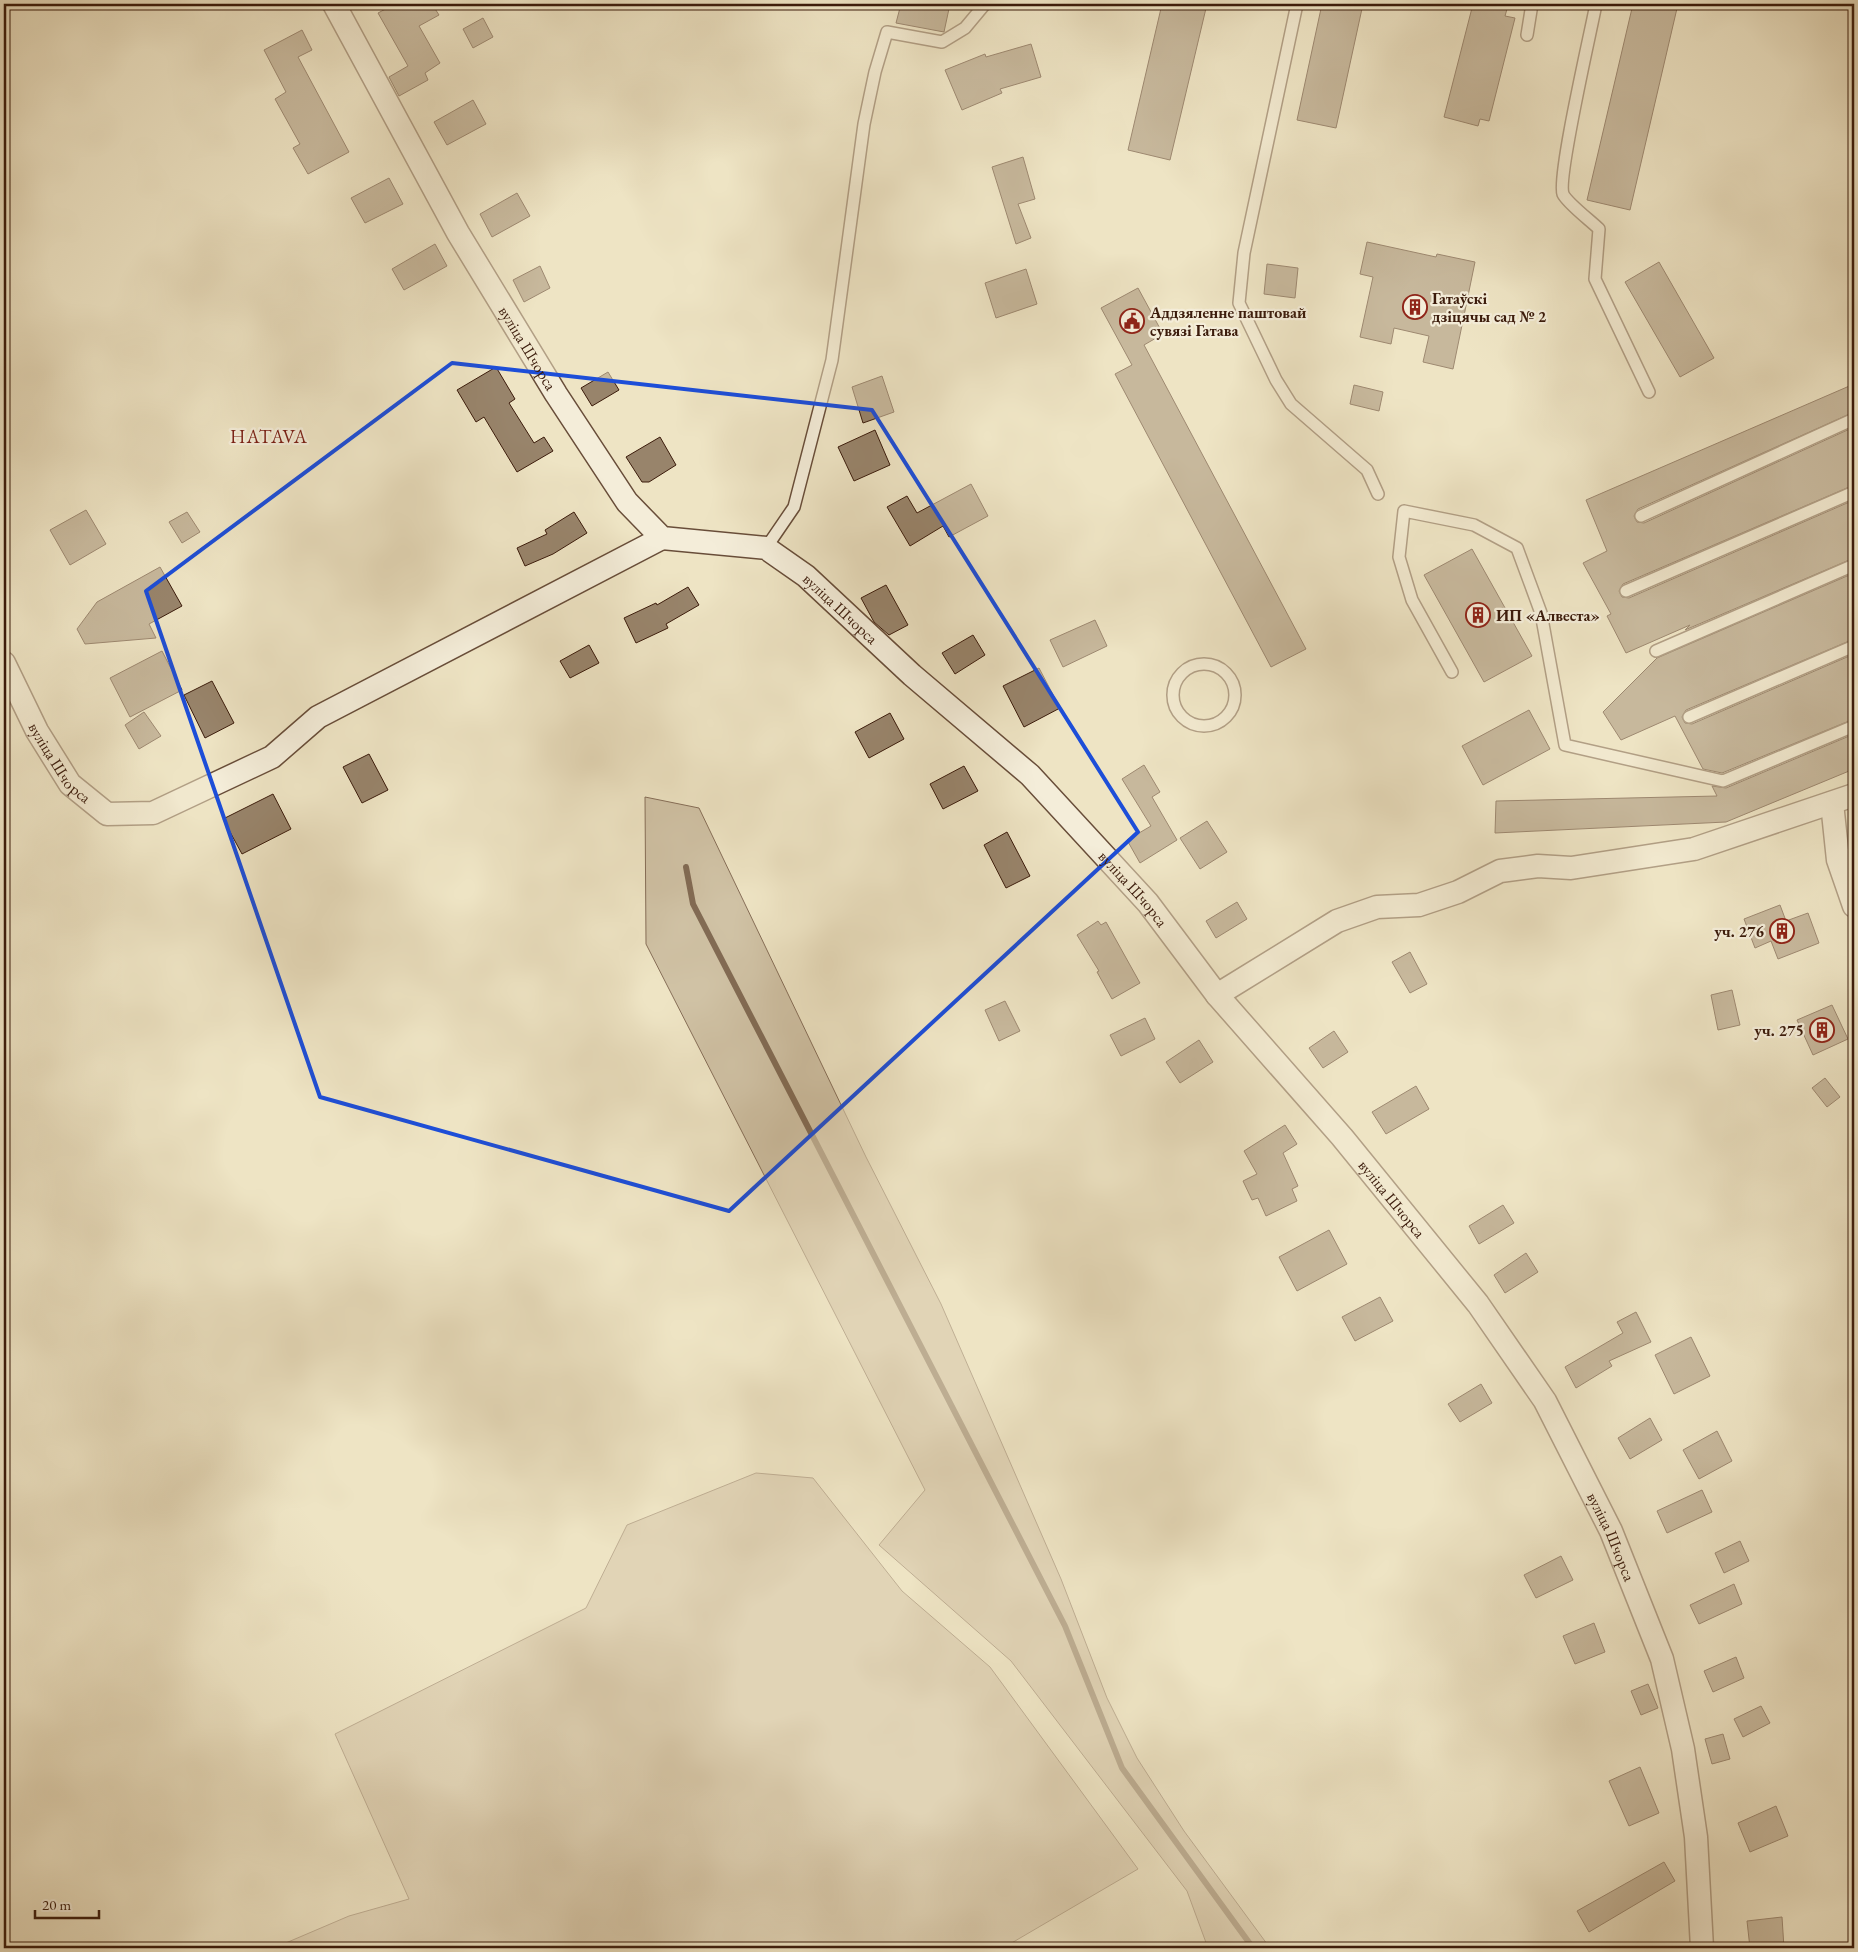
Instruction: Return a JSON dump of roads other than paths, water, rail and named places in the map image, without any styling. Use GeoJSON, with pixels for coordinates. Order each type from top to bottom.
{"type":"FeatureCollection","features":[{"type":"Feature","properties":{"kind":"street","name":"вуліца Шчорса"},"geometry":{"type":"LineString","coordinates":[[334,4],[458,233],[541,368],[627,502],[662,538]]}},
{"type":"Feature","properties":{"kind":"street","name":"вуліца Шчорса"},"geometry":{"type":"LineString","coordinates":[[4,663],[37,731],[70,784],[107,814],[153,813],[272,757],[318,717],[662,538],[766,548],[806,576],[912,674],[1030,775],[1148,903],[1217,995],[1342,1137],[1478,1304],[1545,1401],[1611,1531],[1662,1659],[1683,1749],[1696,1837],[1702,1948]]}},
{"type":"Feature","properties":{"kind":"street"},"geometry":{"type":"LineString","coordinates":[[1217,995],[1336,921],[1377,907],[1419,905],[1458,892],[1500,872],[1538,866],[1571,868],[1694,848],[1854,795]]}},
{"type":"Feature","properties":{"kind":"street"},"geometry":{"type":"LineString","coordinates":[[1832,803],[1838,860],[1854,906]]}},
{"type":"Feature","properties":{"kind":"lane"},"geometry":{"type":"LineString","coordinates":[[766,548],[794,507],[832,360],[864,124],[875,72],[887,32],[942,42],[965,28],[985,4]]}},
{"type":"Feature","properties":{"kind":"lane"},"geometry":{"type":"LineString","coordinates":[[1297,4],[1244,253],[1239,304],[1276,380],[1291,404],[1367,470],[1378,494]]}},
{"type":"Feature","properties":{"kind":"lane"},"geometry":{"type":"LineString","coordinates":[[1527,36],[1532,4]]}},
{"type":"Feature","properties":{"kind":"lane"},"geometry":{"type":"LineString","coordinates":[[1596,4],[1562,181],[1564,194],[1599,229],[1595,279],[1649,392]]}},
{"type":"Feature","properties":{"kind":"lane"},"geometry":{"type":"LineString","coordinates":[[1641,516],[1854,420]]}},
{"type":"Feature","properties":{"kind":"lane"},"geometry":{"type":"LineString","coordinates":[[1626,590],[1854,492]]}},
{"type":"Feature","properties":{"kind":"lane"},"geometry":{"type":"LineString","coordinates":[[1452,672],[1412,600],[1399,557],[1404,511],[1474,525],[1517,548],[1541,613],[1565,745],[1723,781],[1854,726]]}},
{"type":"Feature","properties":{"kind":"lane"},"geometry":{"type":"LineString","coordinates":[[1656,651],[1854,565]]}},
{"type":"Feature","properties":{"kind":"lane"},"geometry":{"type":"LineString","coordinates":[[1689,716],[1854,646]]}},
{"type":"Feature","properties":{"kind":"lane"},"geometry":{"type":"LineString","coordinates":[[1197,664],[1207,664],[1219,668],[1227,674],[1234,688],[1235,699],[1229,714],[1221,721],[1210,726],[1199,726],[1188,722],[1176,709],[1173,697],[1178,678],[1184,670],[1197,664]]}},
{"type":"Feature","properties":{"kind":"waterway"},"geometry":{"type":"LineString","coordinates":[[686,867],[693,904],[1065,1626],[1122,1768],[1253,1948]]}},
{"type":"Feature","properties":{"kind":"place","name":"Гатаўскі дзіцячы сад № 2"},"geometry":{"type":"Point","coordinates":[1415,307]}},
{"type":"Feature","properties":{"kind":"place","name":"Аддзяленне паштовай сувязі Гатава"},"geometry":{"type":"Point","coordinates":[1132,321]}},
{"type":"Feature","properties":{"kind":"place","name":"ИП «Алвеста»"},"geometry":{"type":"Point","coordinates":[1478,615]}},
{"type":"Feature","properties":{"kind":"place","name":"уч. 276"},"geometry":{"type":"Point","coordinates":[1782,931]}},
{"type":"Feature","properties":{"kind":"place","name":"уч. 275"},"geometry":{"type":"Point","coordinates":[1822,1030]}},
{"type":"Feature","properties":{"kind":"district","name":"HATAVA"},"geometry":{"type":"Point","coordinates":[269,436]}}]}
